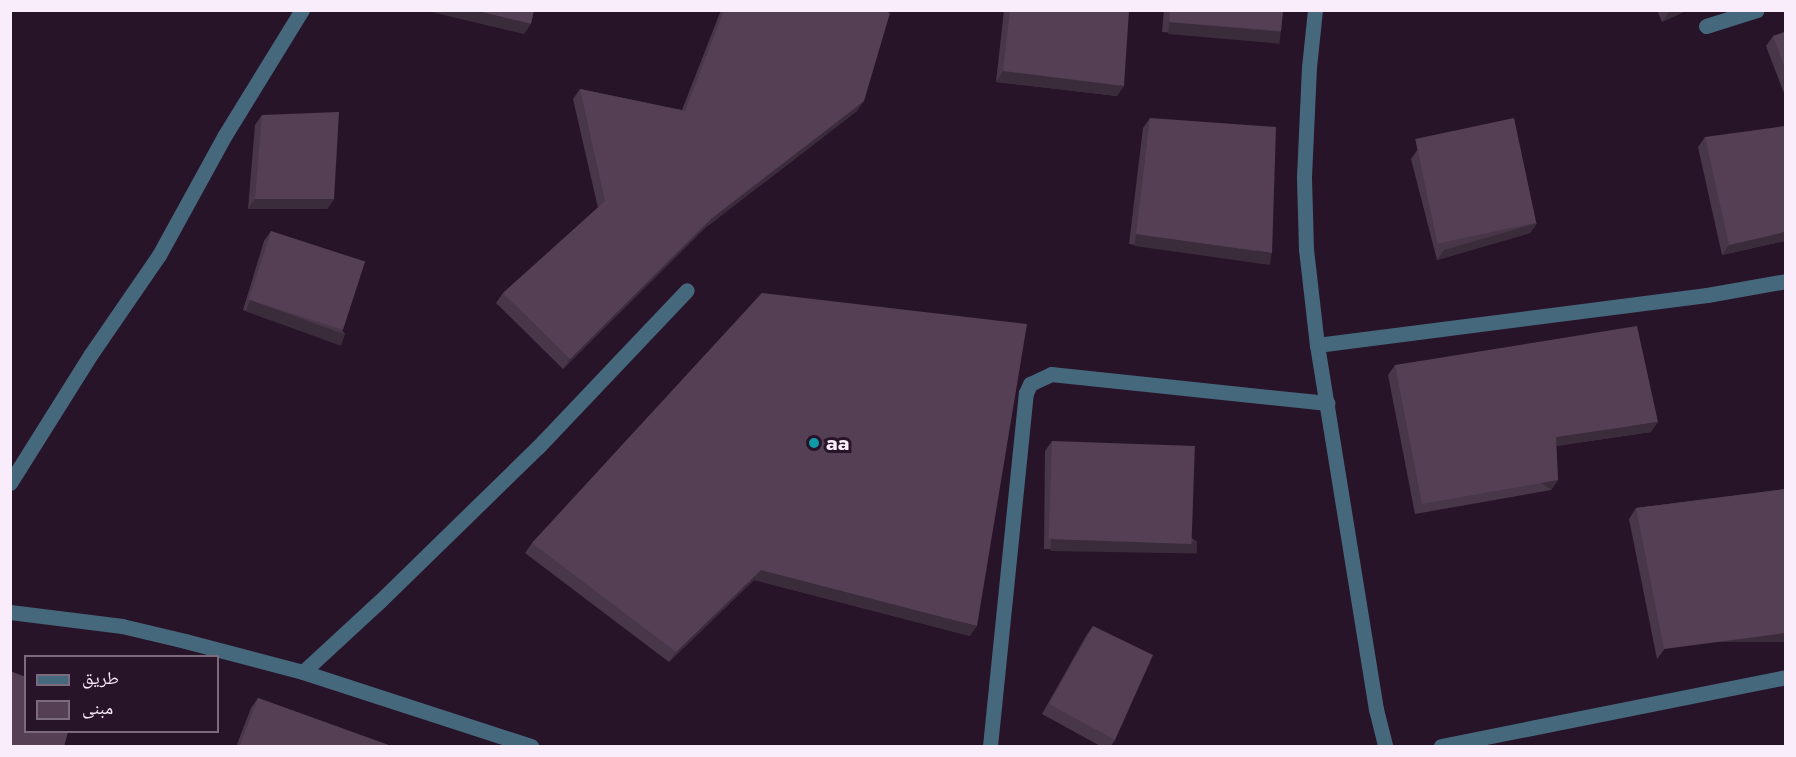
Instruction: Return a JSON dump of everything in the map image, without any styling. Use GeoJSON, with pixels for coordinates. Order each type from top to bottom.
{"type":"FeatureCollection","features":[{"type":"Feature","properties":{"kind":"street"},"geometry":{"type":"LineString","coordinates":[[10,483],[91,354],[159,255],[225,135],[302,10]]}},
{"type":"Feature","properties":{"kind":"street"},"geometry":{"type":"LineString","coordinates":[[1316,10],[1309,67],[1304,178],[1306,249],[1317,345],[1376,709],[1385,747]]}},
{"type":"Feature","properties":{"kind":"street"},"geometry":{"type":"LineString","coordinates":[[1706,26],[1757,10]]}},
{"type":"Feature","properties":{"kind":"street"},"geometry":{"type":"LineString","coordinates":[[1317,345],[1707,295],[1785,281]]}},
{"type":"Feature","properties":{"kind":"street"},"geometry":{"type":"LineString","coordinates":[[303,672],[380,601],[538,447],[687,290]]}},
{"type":"Feature","properties":{"kind":"street"},"geometry":{"type":"LineString","coordinates":[[990,747],[1026,393],[1030,384],[1051,374],[1327,403]]}},
{"type":"Feature","properties":{"kind":"street"},"geometry":{"type":"LineString","coordinates":[[10,612],[122,626],[303,672],[531,747]]}},
{"type":"Feature","properties":{"kind":"street"},"geometry":{"type":"LineString","coordinates":[[1441,747],[1785,677]]}},
{"type":"Feature","properties":{"kind":"building"},"geometry":{"type":"Polygon","coordinates":[[[473,10],[534,10],[531,24],[473,10]]]}},
{"type":"Feature","properties":{"kind":"building"},"geometry":{"type":"Polygon","coordinates":[[[724,10],[882,10],[890,13],[864,101],[712,218],[570,359],[503,293],[605,201],[580,89],[685,111],[724,10]]]}},
{"type":"Feature","properties":{"kind":"building"},"geometry":{"type":"Polygon","coordinates":[[[1010,10],[1129,10],[1124,86],[1003,71],[1010,10]]]}},
{"type":"Feature","properties":{"kind":"building"},"geometry":{"type":"Polygon","coordinates":[[[1170,10],[1283,10],[1281,31],[1169,22],[1170,10]]]}},
{"type":"Feature","properties":{"kind":"building"},"geometry":{"type":"Polygon","coordinates":[[[1785,32],[1785,68],[1773,36],[1785,32]]]}},
{"type":"Feature","properties":{"kind":"building"},"geometry":{"type":"Polygon","coordinates":[[[339,112],[334,199],[255,199],[262,115],[339,112]]]}},
{"type":"Feature","properties":{"kind":"building"},"geometry":{"type":"Polygon","coordinates":[[[1150,118],[1276,127],[1272,253],[1136,234],[1150,118]]]}},
{"type":"Feature","properties":{"kind":"building"},"geometry":{"type":"Polygon","coordinates":[[[1514,118],[1536,223],[1437,244],[1415,139],[1514,118]]]}},
{"type":"Feature","properties":{"kind":"building"},"geometry":{"type":"Polygon","coordinates":[[[1785,126],[1785,232],[1729,245],[1705,137],[1785,126]]]}},
{"type":"Feature","properties":{"kind":"building"},"geometry":{"type":"Polygon","coordinates":[[[271,231],[365,262],[343,330],[249,299],[271,231]]]}},
{"type":"Feature","properties":{"kind":"building","name":"aa"},"geometry":{"type":"Polygon","coordinates":[[[762,293],[1027,324],[977,626],[761,570],[676,652],[532,543],[762,293]]]}},
{"type":"Feature","properties":{"kind":"building"},"geometry":{"type":"Polygon","coordinates":[[[1637,326],[1658,422],[1556,437],[1558,480],[1422,504],[1395,365],[1637,326]]]}},
{"type":"Feature","properties":{"kind":"building"},"geometry":{"type":"Polygon","coordinates":[[[1052,441],[1195,446],[1191,544],[1049,539],[1052,441]]]}},
{"type":"Feature","properties":{"kind":"building"},"geometry":{"type":"Polygon","coordinates":[[[1785,489],[1785,633],[1664,649],[1636,508],[1785,489]]]}},
{"type":"Feature","properties":{"kind":"building"},"geometry":{"type":"Polygon","coordinates":[[[1093,626],[1153,655],[1115,740],[1049,704],[1093,626]]]}},
{"type":"Feature","properties":{"kind":"building"},"geometry":{"type":"Polygon","coordinates":[[[10,671],[24,676],[24,733],[68,733],[64,747],[10,747],[10,671]]]}},
{"type":"Feature","properties":{"kind":"building"},"geometry":{"type":"Polygon","coordinates":[[[258,698],[394,747],[239,747],[258,698]]]}},
{"type":"Feature","properties":{"kind":"place","name":"aa"},"geometry":{"type":"Point","coordinates":[814,443]}}]}
